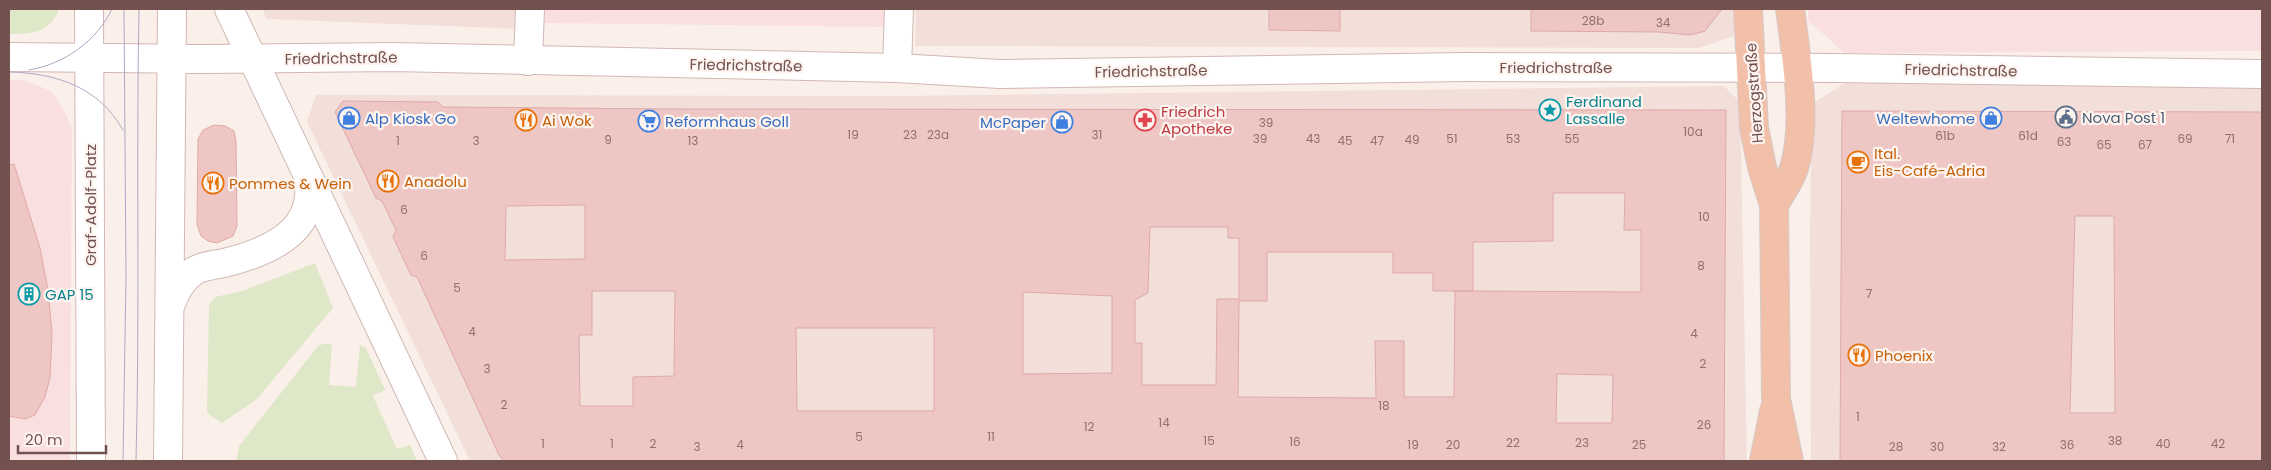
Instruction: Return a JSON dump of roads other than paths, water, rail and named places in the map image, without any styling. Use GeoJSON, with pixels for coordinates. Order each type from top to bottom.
{"type":"FeatureCollection","features":[{"type":"Feature","properties":{"kind":"main road","name":"Graf-Adolf-Platz"},"geometry":{"type":"LineString","coordinates":[[90,9],[90,461]]}},
{"type":"Feature","properties":{"kind":"main road"},"geometry":{"type":"LineString","coordinates":[[168,461],[172,9]]}},
{"type":"Feature","properties":{"kind":"main road"},"geometry":{"type":"LineString","coordinates":[[229,9],[443,461]]}},
{"type":"Feature","properties":{"kind":"main road"},"geometry":{"type":"LineString","coordinates":[[528,61],[530,9]]}},
{"type":"Feature","properties":{"kind":"main road"},"geometry":{"type":"LineString","coordinates":[[897,68],[899,9]]}},
{"type":"Feature","properties":{"kind":"main road","name":"Herzogstraße"},"geometry":{"type":"LineString","coordinates":[[1748,9],[1757,148],[1774,205],[1776,399],[1789,461]]}},
{"type":"Feature","properties":{"kind":"main road"},"geometry":{"type":"LineString","coordinates":[[1774,205],[1794,170],[1796,158],[1799,118],[1798,68],[1790,9]]}},
{"type":"Feature","properties":{"kind":"main road","name":"Friedrichstraße"},"geometry":{"type":"LineString","coordinates":[[9,56],[171,59],[393,57],[897,68],[1000,74],[1465,67],[1798,68],[2262,74]]}},
{"type":"Feature","properties":{"kind":"main road"},"geometry":{"type":"LineString","coordinates":[[170,306],[180,284],[195,271],[263,250],[281,242],[290,234],[299,224],[308,204],[310,193],[307,175]]}},
{"type":"Feature","properties":{"kind":"main road","name":"Herzogstraße"},"geometry":{"type":"LineString","coordinates":[[1764,461],[1776,399]]}},
{"type":"Feature","properties":{"kind":"tram line"},"geometry":{"type":"LineString","coordinates":[[29,70],[54,63],[78,50],[97,32],[112,9]]}},
{"type":"Feature","properties":{"kind":"tram line"},"geometry":{"type":"LineString","coordinates":[[123,461],[126,277],[124,9]]}},
{"type":"Feature","properties":{"kind":"tram line"},"geometry":{"type":"LineString","coordinates":[[136,461],[139,9]]}},
{"type":"Feature","properties":{"kind":"tram line"},"geometry":{"type":"LineString","coordinates":[[9,72],[43,75],[75,85],[102,103],[123,130]]}},
{"type":"Feature","properties":{"kind":"place","name":"Ferdinand Lassalle"},"geometry":{"type":"Point","coordinates":[1550,110]}},
{"type":"Feature","properties":{"kind":"place","name":"Nova Post 1"},"geometry":{"type":"Point","coordinates":[2066,117]}},
{"type":"Feature","properties":{"kind":"place","name":"Alp Kiosk Go"},"geometry":{"type":"Point","coordinates":[349,118]}},
{"type":"Feature","properties":{"kind":"place","name":"Weltewhome"},"geometry":{"type":"Point","coordinates":[1991,118]}},
{"type":"Feature","properties":{"kind":"place","name":"Ai Wok"},"geometry":{"type":"Point","coordinates":[526,120]}},
{"type":"Feature","properties":{"kind":"place","name":"Friedrich Apotheke"},"geometry":{"type":"Point","coordinates":[1145,120]}},
{"type":"Feature","properties":{"kind":"place","name":"Reformhaus Goll"},"geometry":{"type":"Point","coordinates":[649,121]}},
{"type":"Feature","properties":{"kind":"place","name":"McPaper"},"geometry":{"type":"Point","coordinates":[1062,122]}},
{"type":"Feature","properties":{"kind":"place","name":"Ital. Eis-Café-Adria"},"geometry":{"type":"Point","coordinates":[1858,162]}},
{"type":"Feature","properties":{"kind":"place","name":"Anadolu"},"geometry":{"type":"Point","coordinates":[388,181]}},
{"type":"Feature","properties":{"kind":"place","name":"Pommes & Wein"},"geometry":{"type":"Point","coordinates":[213,183]}},
{"type":"Feature","properties":{"kind":"place","name":"GAP 15"},"geometry":{"type":"Point","coordinates":[29,294]}},
{"type":"Feature","properties":{"kind":"place","name":"Phoenix"},"geometry":{"type":"Point","coordinates":[1859,355]}}]}
